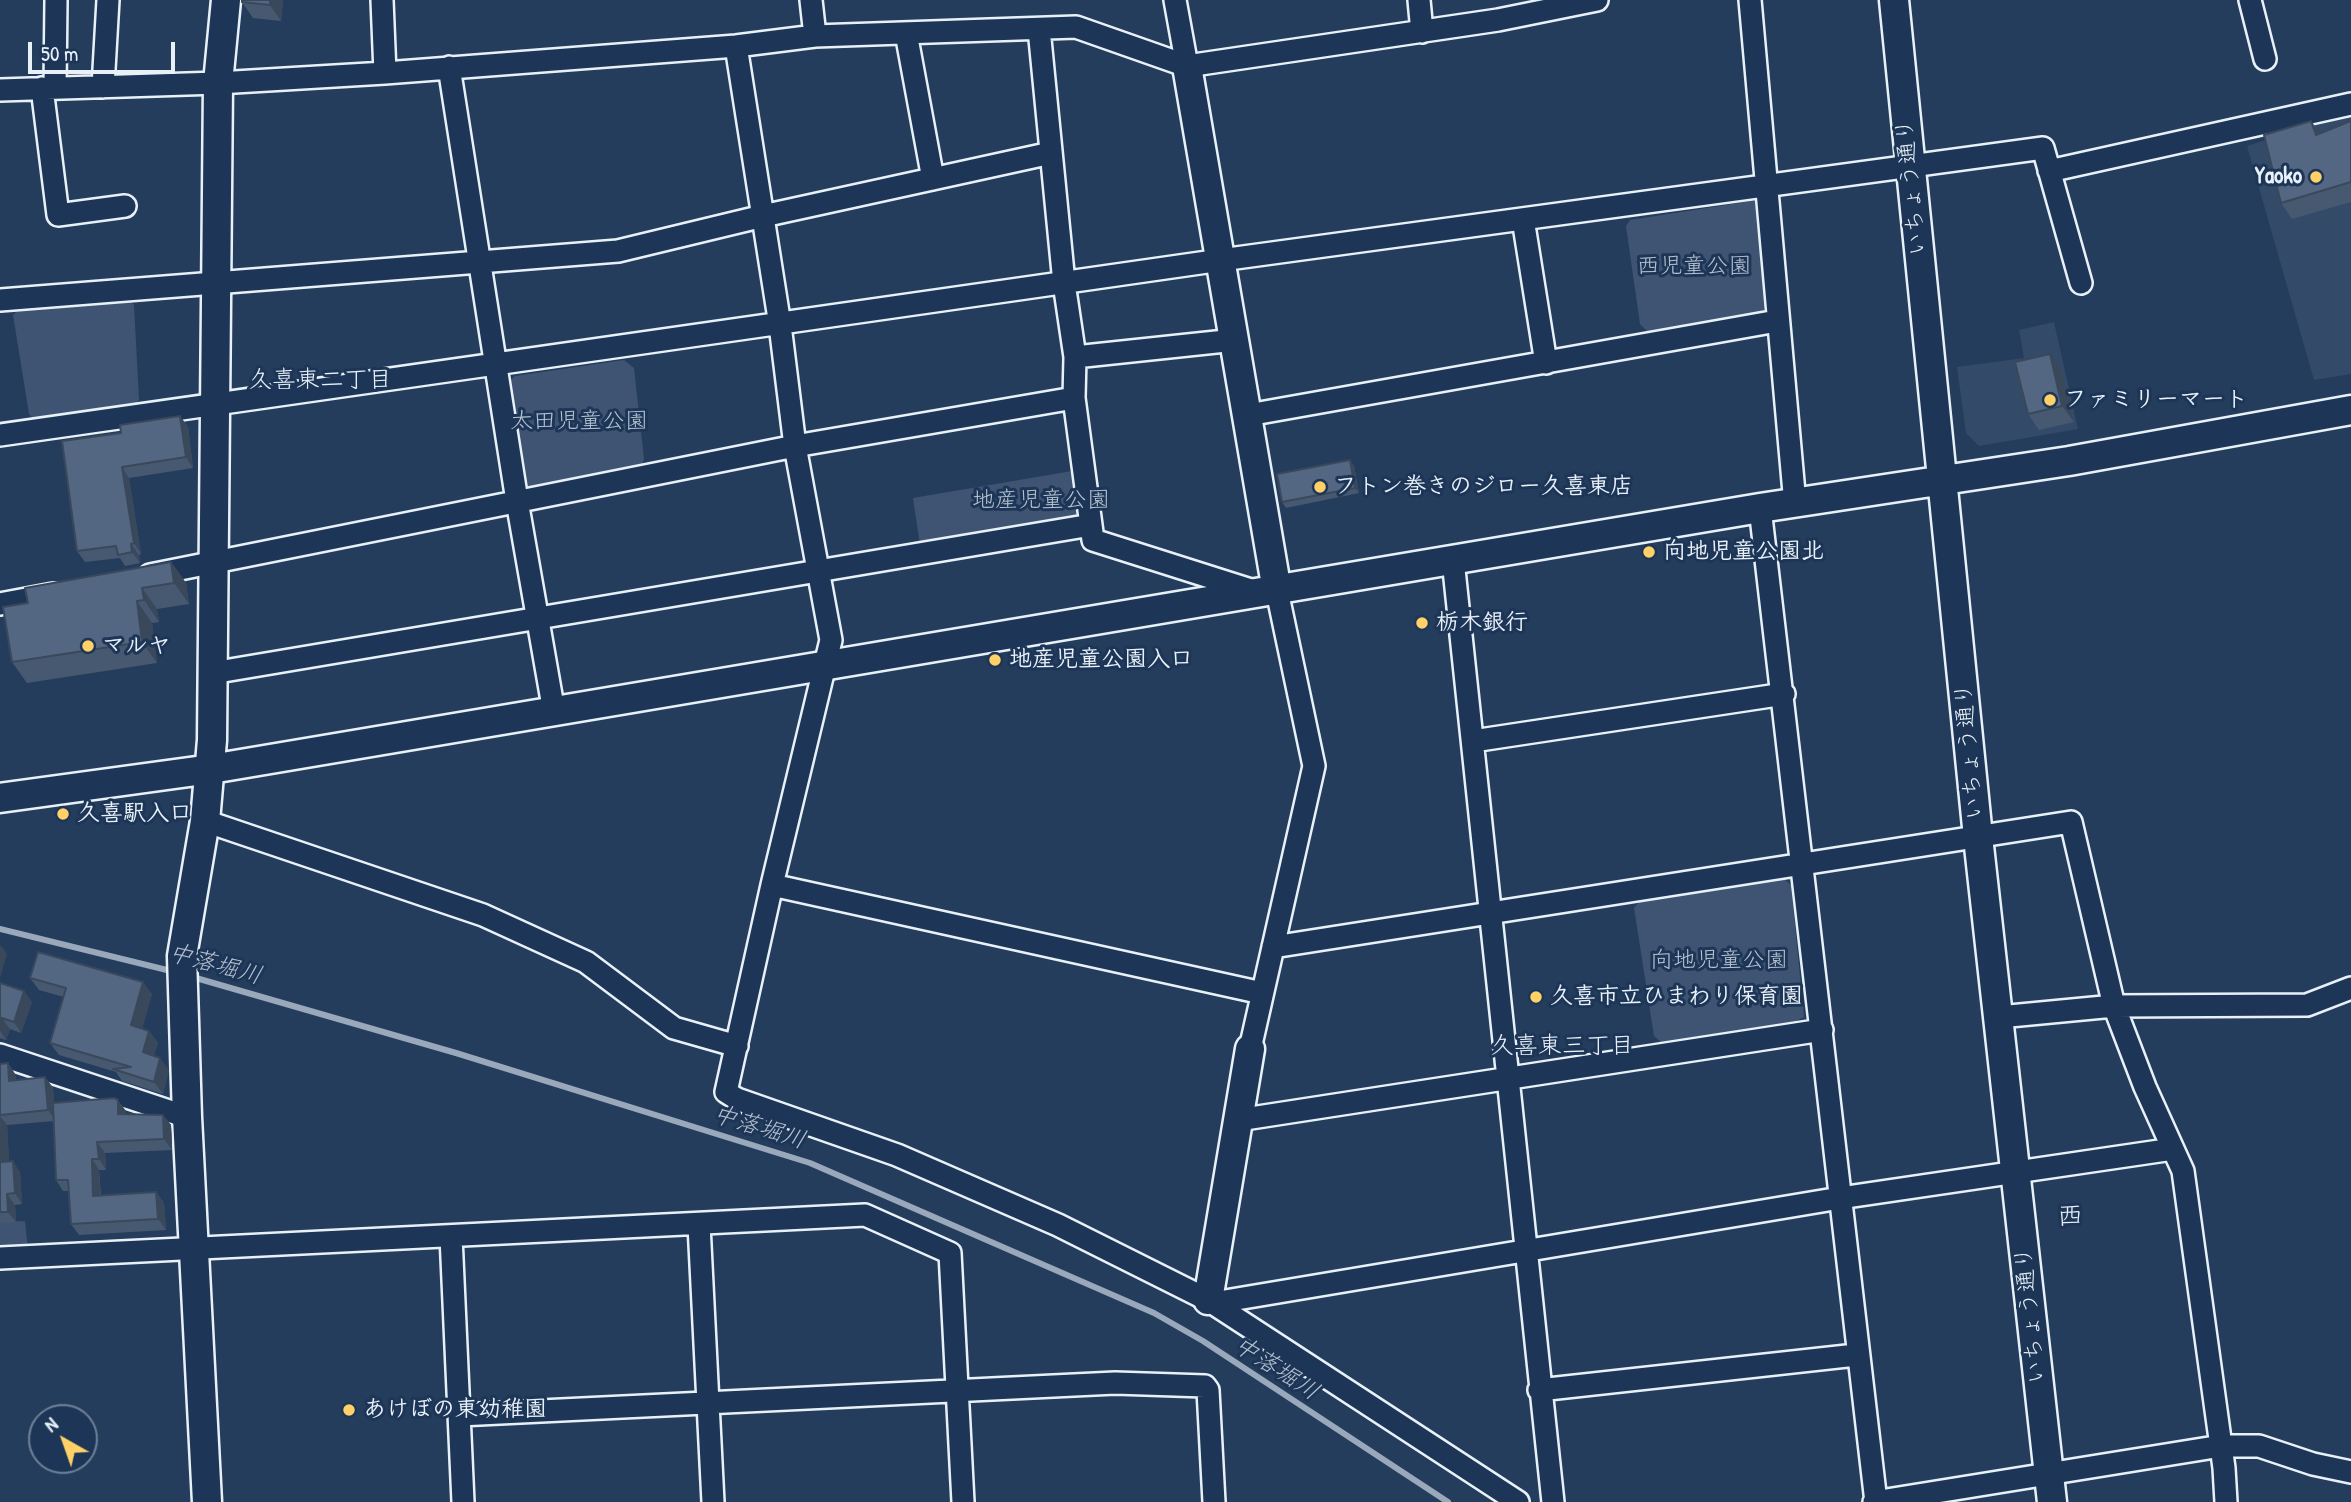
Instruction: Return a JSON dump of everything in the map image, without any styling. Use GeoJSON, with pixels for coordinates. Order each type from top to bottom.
{"type":"FeatureCollection","features":[{"type":"Feature","properties":{"kind":"street"},"geometry":{"type":"LineString","coordinates":[[55,0],[49,88],[58,215],[125,206]]}},
{"type":"Feature","properties":{"kind":"street"},"geometry":{"type":"LineString","coordinates":[[103,87],[108,0]]}},
{"type":"Feature","properties":{"kind":"street"},"geometry":{"type":"LineString","coordinates":[[206,1502],[182,956],[211,769],[211,563],[218,83],[226,0]]}},
{"type":"Feature","properties":{"kind":"street"},"geometry":{"type":"LineString","coordinates":[[382,0],[385,73]]}},
{"type":"Feature","properties":{"kind":"street"},"geometry":{"type":"LineString","coordinates":[[811,0],[815,36]]}},
{"type":"Feature","properties":{"kind":"street"},"geometry":{"type":"LineString","coordinates":[[1175,0],[1248,415],[1270,592],[1314,766],[1250,1049],[1211,1301]]}},
{"type":"Feature","properties":{"kind":"street"},"geometry":{"type":"LineString","coordinates":[[1419,0],[1422,32]]}},
{"type":"Feature","properties":{"kind":"street"},"geometry":{"type":"LineString","coordinates":[[0,90],[218,83],[385,73],[736,46],[815,36],[1076,27],[1186,66],[1422,32],[1597,0]]}},
{"type":"Feature","properties":{"kind":"street"},"geometry":{"type":"LineString","coordinates":[[1750,0],[1769,185],[1777,321],[1795,504]]}},
{"type":"Feature","properties":{"kind":"street","name":"いちょう通り"},"geometry":{"type":"LineString","coordinates":[[1894,0],[1978,837],[2052,1502]]}},
{"type":"Feature","properties":{"kind":"street"},"geometry":{"type":"LineString","coordinates":[[2250,0],[2265,59]]}},
{"type":"Feature","properties":{"kind":"street"},"geometry":{"type":"LineString","coordinates":[[1039,29],[1074,357],[1074,398],[1093,540],[1270,592]]}},
{"type":"Feature","properties":{"kind":"street"},"geometry":{"type":"LineString","coordinates":[[906,33],[933,179]]}},
{"type":"Feature","properties":{"kind":"street"},"geometry":{"type":"LineString","coordinates":[[736,46],[780,325],[795,446],[816,571],[830,634],[825,666],[726,1092],[737,1099],[897,1155],[1058,1225],[1211,1301],[1518,1502]]}},
{"type":"Feature","properties":{"kind":"street"},"geometry":{"type":"LineString","coordinates":[[449,67],[536,618],[554,712]]}},
{"type":"Feature","properties":{"kind":"street"},"geometry":{"type":"LineString","coordinates":[[2049,171],[2351,104]]}},
{"type":"Feature","properties":{"kind":"street"},"geometry":{"type":"LineString","coordinates":[[0,435],[1222,260],[2043,149],[2081,283]]}},
{"type":"Feature","properties":{"kind":"street"},"geometry":{"type":"LineString","coordinates":[[0,300],[618,251],[763,215],[1051,153]]}},
{"type":"Feature","properties":{"kind":"street"},"geometry":{"type":"LineString","coordinates":[[1523,219],[1546,363]]}},
{"type":"Feature","properties":{"kind":"street"},"geometry":{"type":"LineString","coordinates":[[1248,415],[1777,321]]}},
{"type":"Feature","properties":{"kind":"street"},"geometry":{"type":"LineString","coordinates":[[1074,357],[1235,340]]}},
{"type":"Feature","properties":{"kind":"street"},"geometry":{"type":"LineString","coordinates":[[130,579],[795,446],[1074,398]]}},
{"type":"Feature","properties":{"kind":"street"},"geometry":{"type":"LineString","coordinates":[[0,798],[211,769],[1760,508],[2068,461],[2351,410]]}},
{"type":"Feature","properties":{"kind":"street"},"geometry":{"type":"LineString","coordinates":[[1760,508],[1784,694],[1856,1355],[1875,1502],[2221,1446],[2259,1446],[2313,1464],[2351,1472]]}},
{"type":"Feature","properties":{"kind":"street"},"geometry":{"type":"LineString","coordinates":[[212,673],[1091,524]]}},
{"type":"Feature","properties":{"kind":"street"},"geometry":{"type":"LineString","coordinates":[[1453,560],[1553,1502]]}},
{"type":"Feature","properties":{"kind":"street"},"geometry":{"type":"LineString","coordinates":[[0,604],[76,589]]}},
{"type":"Feature","properties":{"kind":"street"},"geometry":{"type":"LineString","coordinates":[[1474,741],[1784,694]]}},
{"type":"Feature","properties":{"kind":"street"},"geometry":{"type":"LineString","coordinates":[[205,821],[483,915],[586,962],[674,1028],[737,1046]]}},
{"type":"Feature","properties":{"kind":"street"},"geometry":{"type":"LineString","coordinates":[[1273,947],[2071,822],[2114,1006],[2182,1171],[2221,1446],[2225,1502]]}},
{"type":"Feature","properties":{"kind":"street"},"geometry":{"type":"LineString","coordinates":[[772,885],[1262,993]]}},
{"type":"Feature","properties":{"kind":"street"},"geometry":{"type":"LineString","coordinates":[[1999,1017],[2114,1006],[2308,1005],[2351,988]]}},
{"type":"Feature","properties":{"kind":"street"},"geometry":{"type":"LineString","coordinates":[[1238,1120],[1822,1030]]}},
{"type":"Feature","properties":{"kind":"street"},"geometry":{"type":"LineString","coordinates":[[0,1055],[187,1117]]}},
{"type":"Feature","properties":{"kind":"street"},"geometry":{"type":"LineString","coordinates":[[1211,1301],[1840,1198],[2173,1149]]}},
{"type":"Feature","properties":{"kind":"street"},"geometry":{"type":"LineString","coordinates":[[0,1258],[865,1215],[950,1253],[963,1502]]}},
{"type":"Feature","properties":{"kind":"street"},"geometry":{"type":"LineString","coordinates":[[699,1225],[713,1502]]}},
{"type":"Feature","properties":{"kind":"street"},"geometry":{"type":"LineString","coordinates":[[451,1236],[463,1502]]}},
{"type":"Feature","properties":{"kind":"street"},"geometry":{"type":"LineString","coordinates":[[1539,1390],[1856,1355]]}},
{"type":"Feature","properties":{"kind":"street"},"geometry":{"type":"LineString","coordinates":[[459,1415],[958,1389],[1115,1383],[1205,1386],[1208,1390],[1214,1502]]}},
{"type":"Feature","properties":{"kind":"shaded area"},"geometry":{"type":"Polygon","coordinates":[[[2351,113],[2351,374],[2314,380],[2247,146],[2351,113]]]}},
{"type":"Feature","properties":{"kind":"shaded area"},"geometry":{"type":"Polygon","coordinates":[[[2054,322],[2078,429],[1979,446],[1966,433],[1957,367],[2024,358],[2019,330],[2054,322]]]}},
{"type":"Feature","properties":{"kind":"green space","name":"西児童公園"},"geometry":{"type":"Polygon","coordinates":[[[1758,200],[1769,306],[1762,312],[1648,332],[1640,324],[1626,226],[1630,220],[1758,200]]]}},
{"type":"Feature","properties":{"kind":"green space"},"geometry":{"type":"Polygon","coordinates":[[[127,297],[134,305],[139,400],[134,406],[35,421],[29,414],[13,315],[20,308],[127,297]]]}},
{"type":"Feature","properties":{"kind":"green space","name":"太田児童公園"},"geometry":{"type":"Polygon","coordinates":[[[624,360],[634,368],[644,459],[641,468],[529,487],[523,479],[508,382],[515,376],[624,360]]]}},
{"type":"Feature","properties":{"kind":"green space","name":"地産児童公園"},"geometry":{"type":"Polygon","coordinates":[[[1078,470],[1082,515],[1072,521],[920,545],[913,498],[1078,470]]]}},
{"type":"Feature","properties":{"kind":"green space","name":"向地児童公園"},"geometry":{"type":"Polygon","coordinates":[[[1783,878],[1791,885],[1804,1017],[1796,1021],[1663,1044],[1654,1036],[1634,908],[1641,900],[1783,878]]]}},
{"type":"Feature","properties":{"kind":"green space"},"geometry":{"type":"Polygon","coordinates":[[[25,1221],[28,1250],[0,1251],[0,1222],[25,1221]]]}},
{"type":"Feature","properties":{"kind":"building"},"geometry":{"type":"Polygon","coordinates":[[[270,0],[270,5],[242,2],[270,0]]]}},
{"type":"Feature","properties":{"kind":"building","name":"Yaoko"},"geometry":{"type":"Polygon","coordinates":[[[2311,121],[2316,135],[2351,121],[2351,182],[2281,203],[2264,135],[2311,121]]]}},
{"type":"Feature","properties":{"kind":"building"},"geometry":{"type":"Polygon","coordinates":[[[2050,354],[2062,406],[2028,414],[2015,362],[2050,354]]]}},
{"type":"Feature","properties":{"kind":"building"},"geometry":{"type":"Polygon","coordinates":[[[180,416],[186,457],[122,467],[134,543],[131,544],[132,552],[118,555],[116,546],[77,551],[62,441],[121,433],[120,425],[180,416]]]}},
{"type":"Feature","properties":{"kind":"building","name":"フトン巻きのジロー久喜東店"},"geometry":{"type":"Polygon","coordinates":[[[1350,460],[1355,488],[1282,502],[1277,474],[1350,460]]]}},
{"type":"Feature","properties":{"kind":"building"},"geometry":{"type":"Polygon","coordinates":[[[171,562],[174,583],[142,588],[144,600],[137,601],[142,642],[12,662],[3,607],[28,603],[25,588],[171,562]]]}},
{"type":"Feature","properties":{"kind":"building"},"geometry":{"type":"Polygon","coordinates":[[[38,952],[143,982],[131,1025],[149,1031],[143,1052],[160,1058],[154,1082],[113,1069],[131,1067],[50,1043],[66,988],[30,978],[38,952]]]}},
{"type":"Feature","properties":{"kind":"building"},"geometry":{"type":"Polygon","coordinates":[[[0,983],[24,991],[14,1022],[2,1018],[0,1024],[0,983]]]}},
{"type":"Feature","properties":{"kind":"building"},"geometry":{"type":"Polygon","coordinates":[[[8,1063],[9,1081],[45,1077],[48,1110],[0,1115],[0,1064],[8,1063]]]}},
{"type":"Feature","properties":{"kind":"building"},"geometry":{"type":"Polygon","coordinates":[[[114,1098],[118,1100],[118,1114],[163,1115],[164,1139],[97,1142],[99,1159],[92,1159],[93,1196],[156,1192],[158,1219],[71,1224],[68,1180],[56,1180],[53,1103],[114,1098]]]}},
{"type":"Feature","properties":{"kind":"building"},"geometry":{"type":"Polygon","coordinates":[[[0,1127],[2,1162],[13,1161],[15,1193],[7,1194],[8,1212],[0,1212],[0,1127]]]}},
{"type":"Feature","properties":{"kind":"waterway","name":"中落堀川"},"geometry":{"type":"LineString","coordinates":[[0,929],[175,972]]}},
{"type":"Feature","properties":{"kind":"waterway","name":"中落堀川"},"geometry":{"type":"LineString","coordinates":[[189,976],[456,1053],[810,1163],[1154,1313],[1203,1341],[1448,1502]]}},
{"type":"Feature","properties":{"kind":"place","name":"Yaoko"},"geometry":{"type":"Point","coordinates":[2316,177]}},
{"type":"Feature","properties":{"kind":"place","name":"ファミリーマート"},"geometry":{"type":"Point","coordinates":[2050,400]}},
{"type":"Feature","properties":{"kind":"place","name":"フトン巻きのジロー久喜東店"},"geometry":{"type":"Point","coordinates":[1320,487]}},
{"type":"Feature","properties":{"kind":"place","name":"向地児童公園北"},"geometry":{"type":"Point","coordinates":[1649,552]}},
{"type":"Feature","properties":{"kind":"place","name":"栃木銀行"},"geometry":{"type":"Point","coordinates":[1422,623]}},
{"type":"Feature","properties":{"kind":"place","name":"マルヤ"},"geometry":{"type":"Point","coordinates":[88,646]}},
{"type":"Feature","properties":{"kind":"place","name":"地産児童公園入口"},"geometry":{"type":"Point","coordinates":[995,660]}},
{"type":"Feature","properties":{"kind":"place","name":"久喜駅入口"},"geometry":{"type":"Point","coordinates":[63,814]}},
{"type":"Feature","properties":{"kind":"place","name":"久喜市立ひまわり保育園"},"geometry":{"type":"Point","coordinates":[1536,997]}},
{"type":"Feature","properties":{"kind":"place","name":"あけぼの東幼稚園"},"geometry":{"type":"Point","coordinates":[349,1410]}},
{"type":"Feature","properties":{"kind":"district","name":"久喜東二丁目"},"geometry":{"type":"Point","coordinates":[320,381]}},
{"type":"Feature","properties":{"kind":"district","name":"久喜東三丁目"},"geometry":{"type":"Point","coordinates":[1562,1047]}},
{"type":"Feature","properties":{"kind":"district","name":"西"},"geometry":{"type":"Point","coordinates":[2070,1217]}}]}
